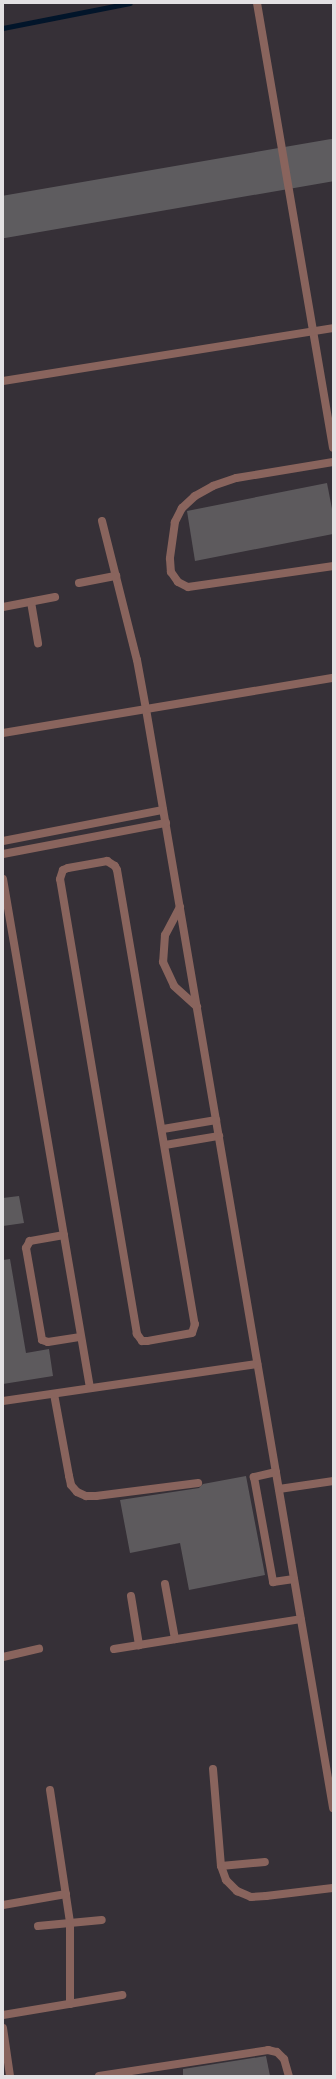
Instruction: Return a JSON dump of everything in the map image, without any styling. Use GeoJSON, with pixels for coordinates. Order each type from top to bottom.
{"type":"FeatureCollection","features":[{"type":"Feature","properties":{"kind":"lane"},"geometry":{"type":"LineString","coordinates":[[257,3],[333,448]]}},
{"type":"Feature","properties":{"kind":"lane"},"geometry":{"type":"LineString","coordinates":[[3,381],[333,328]]}},
{"type":"Feature","properties":{"kind":"lane"},"geometry":{"type":"LineString","coordinates":[[333,462],[236,478],[213,486],[195,496],[182,508],[175,522],[170,558],[171,572],[178,582],[188,587],[333,566]]}},
{"type":"Feature","properties":{"kind":"lane"},"geometry":{"type":"LineString","coordinates":[[102,521],[146,709],[294,1579],[330,1767],[333,1808]]}},
{"type":"Feature","properties":{"kind":"lane"},"geometry":{"type":"LineString","coordinates":[[79,583],[116,576]]}},
{"type":"Feature","properties":{"kind":"lane"},"geometry":{"type":"LineString","coordinates":[[3,608],[55,597]]}},
{"type":"Feature","properties":{"kind":"lane"},"geometry":{"type":"LineString","coordinates":[[31,602],[38,643]]}},
{"type":"Feature","properties":{"kind":"lane"},"geometry":{"type":"LineString","coordinates":[[3,733],[333,678]]}},
{"type":"Feature","properties":{"kind":"lane"},"geometry":{"type":"LineString","coordinates":[[3,841],[163,810]]}},
{"type":"Feature","properties":{"kind":"lane"},"geometry":{"type":"LineString","coordinates":[[3,854],[166,823]]}},
{"type":"Feature","properties":{"kind":"lane"},"geometry":{"type":"LineString","coordinates":[[107,861],[115,866],[117,870],[163,1129],[194,1329],[188,1334],[142,1341],[137,1334],[60,884],[61,874],[68,868],[107,861]]}},
{"type":"Feature","properties":{"kind":"lane"},"geometry":{"type":"LineString","coordinates":[[3,879],[90,1388]]}},
{"type":"Feature","properties":{"kind":"lane"},"geometry":{"type":"LineString","coordinates":[[180,908],[165,934],[163,962],[174,986],[197,1007]]}},
{"type":"Feature","properties":{"kind":"lane"},"geometry":{"type":"LineString","coordinates":[[163,1129],[216,1120]]}},
{"type":"Feature","properties":{"kind":"lane"},"geometry":{"type":"LineString","coordinates":[[165,1145],[219,1136]]}},
{"type":"Feature","properties":{"kind":"lane"},"geometry":{"type":"LineString","coordinates":[[64,1235],[30,1241],[26,1248],[42,1340],[48,1342],[81,1337]]}},
{"type":"Feature","properties":{"kind":"lane"},"geometry":{"type":"LineString","coordinates":[[3,1401],[257,1364]]}},
{"type":"Feature","properties":{"kind":"lane"},"geometry":{"type":"LineString","coordinates":[[54,1394],[71,1485],[77,1492],[86,1496],[96,1496],[198,1483]]}},
{"type":"Feature","properties":{"kind":"lane"},"geometry":{"type":"LineString","coordinates":[[276,1472],[254,1477],[273,1582],[294,1579]]}},
{"type":"Feature","properties":{"kind":"lane"},"geometry":{"type":"LineString","coordinates":[[279,1489],[333,1481]]}},
{"type":"Feature","properties":{"kind":"lane"},"geometry":{"type":"LineString","coordinates":[[165,1584],[175,1639]]}},
{"type":"Feature","properties":{"kind":"lane"},"geometry":{"type":"LineString","coordinates":[[131,1596],[139,1645]]}},
{"type":"Feature","properties":{"kind":"lane"},"geometry":{"type":"LineString","coordinates":[[114,1649],[301,1619]]}},
{"type":"Feature","properties":{"kind":"lane"},"geometry":{"type":"LineString","coordinates":[[3,1657],[39,1649]]}},
{"type":"Feature","properties":{"kind":"lane"},"geometry":{"type":"LineString","coordinates":[[213,1769],[221,1866],[226,1880],[237,1891],[251,1897],[333,1888]]}},
{"type":"Feature","properties":{"kind":"lane"},"geometry":{"type":"LineString","coordinates":[[50,1790],[70,1923],[70,2004]]}},
{"type":"Feature","properties":{"kind":"lane"},"geometry":{"type":"LineString","coordinates":[[221,1866],[265,1862]]}},
{"type":"Feature","properties":{"kind":"lane"},"geometry":{"type":"LineString","coordinates":[[3,1906],[66,1894]]}},
{"type":"Feature","properties":{"kind":"lane"},"geometry":{"type":"LineString","coordinates":[[38,1926],[102,1920]]}},
{"type":"Feature","properties":{"kind":"lane"},"geometry":{"type":"LineString","coordinates":[[3,2015],[122,1995]]}},
{"type":"Feature","properties":{"kind":"lane"},"geometry":{"type":"LineString","coordinates":[[3,2028],[10,2076]]}},
{"type":"Feature","properties":{"kind":"lane"},"geometry":{"type":"LineString","coordinates":[[99,2076],[136,2074],[268,2050],[278,2052],[284,2059],[289,2076]]}},
{"type":"Feature","properties":{"kind":"shaded area"},"geometry":{"type":"Polygon","coordinates":[[[3,3],[333,3],[333,2076],[3,2076],[3,3]]]}},
{"type":"Feature","properties":{"kind":"building"},"geometry":{"type":"Polygon","coordinates":[[[327,483],[333,514],[333,534],[195,561],[187,511],[327,483]]]}},
{"type":"Feature","properties":{"kind":"building"},"geometry":{"type":"Polygon","coordinates":[[[19,1196],[24,1223],[3,1226],[3,1198],[19,1196]]]}},
{"type":"Feature","properties":{"kind":"building"},"geometry":{"type":"Polygon","coordinates":[[[10,1259],[26,1353],[49,1349],[53,1376],[3,1384],[3,1260],[10,1259]]]}},
{"type":"Feature","properties":{"kind":"building"},"geometry":{"type":"Polygon","coordinates":[[[246,1476],[265,1575],[189,1590],[180,1543],[130,1553],[120,1500],[199,1488],[203,1484],[246,1476]]]}},
{"type":"Feature","properties":{"kind":"building"},"geometry":{"type":"Polygon","coordinates":[[[266,2056],[270,2076],[183,2076],[183,2069],[266,2056]]]}},
{"type":"Feature","properties":{"kind":"waterway"},"geometry":{"type":"LineString","coordinates":[[3,28],[130,3]]}},
{"type":"Feature","properties":{"kind":"taxiway"},"geometry":{"type":"LineString","coordinates":[[3,217],[333,160]]}}]}
